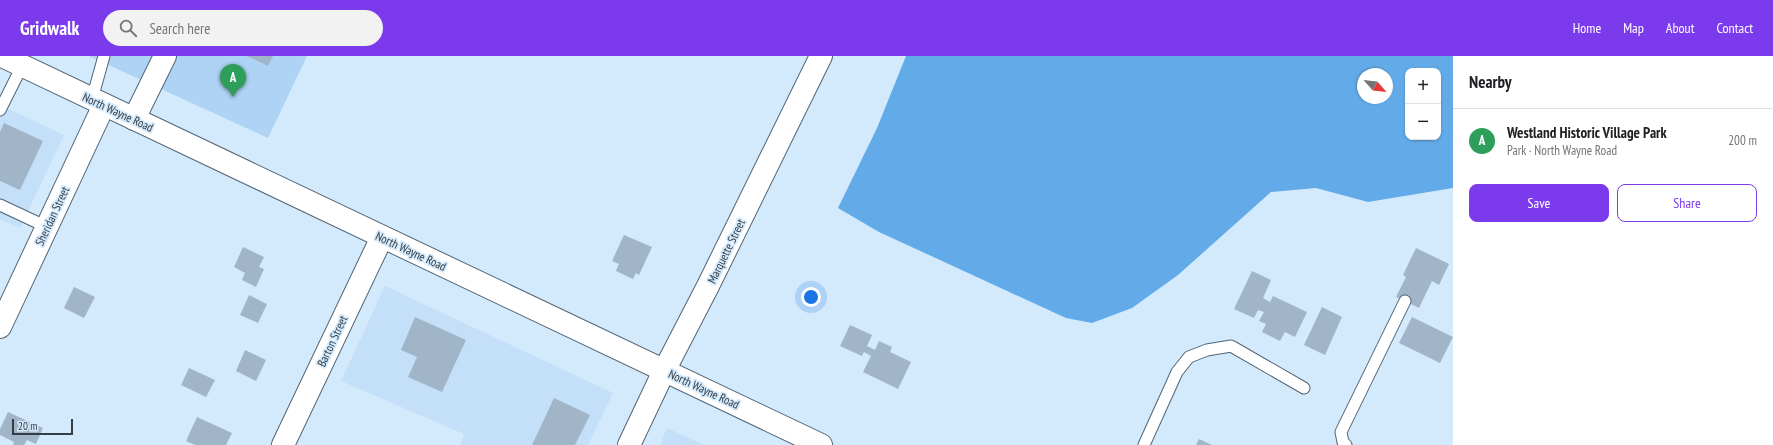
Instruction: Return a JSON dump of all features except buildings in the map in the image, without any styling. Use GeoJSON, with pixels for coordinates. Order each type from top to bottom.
{"type":"FeatureCollection","features":[{"type":"Feature","properties":{"kind":"street"},"geometry":{"type":"LineString","coordinates":[[134,119],[165,56]]}},
{"type":"Feature","properties":{"kind":"street","name":"Marquette Street"},"geometry":{"type":"LineString","coordinates":[[629,445],[664,370],[708,286],[821,56]]}},
{"type":"Feature","properties":{"kind":"street","name":"North Wayne Road"},"geometry":{"type":"LineString","coordinates":[[10,59],[664,370],[815,444]]}},
{"type":"Feature","properties":{"kind":"street","name":"Sheridan Street"},"geometry":{"type":"LineString","coordinates":[[0,327],[47,227],[98,102]]}},
{"type":"Feature","properties":{"kind":"street","name":"Barton Street"},"geometry":{"type":"LineString","coordinates":[[283,445],[382,237]]}},
{"type":"Feature","properties":{"kind":"lane"},"geometry":{"type":"LineString","coordinates":[[98,102],[104,56]]}},
{"type":"Feature","properties":{"kind":"lane"},"geometry":{"type":"LineString","coordinates":[[0,110],[10,59]]}},
{"type":"Feature","properties":{"kind":"lane"},"geometry":{"type":"LineString","coordinates":[[0,206],[47,227]]}},
{"type":"Feature","properties":{"kind":"lane"},"geometry":{"type":"LineString","coordinates":[[1346,445],[1343,442],[1341,432],[1405,301]]}},
{"type":"Feature","properties":{"kind":"lane"},"geometry":{"type":"LineString","coordinates":[[1144,445],[1177,372],[1189,358],[1207,350],[1231,346],[1304,388]]}},
{"type":"Feature","properties":{"kind":"shaded area"},"geometry":{"type":"Polygon","coordinates":[[[89,56],[307,56],[268,138],[89,56]]]}},
{"type":"Feature","properties":{"kind":"shaded area"},"geometry":{"type":"Polygon","coordinates":[[[906,56],[1453,56],[1453,188],[1368,202],[1316,188],[1271,192],[1178,275],[1132,308],[1092,323],[1066,318],[879,232],[838,208],[877,128],[906,56]]]}},
{"type":"Feature","properties":{"kind":"shaded area"},"geometry":{"type":"Polygon","coordinates":[[[0,105],[64,135],[20,228],[0,219],[0,105]]]}},
{"type":"Feature","properties":{"kind":"shaded area"},"geometry":{"type":"Polygon","coordinates":[[[385,286],[613,393],[588,445],[460,445],[464,434],[341,381],[385,286]]]}},
{"type":"Feature","properties":{"kind":"shaded area"},"geometry":{"type":"Polygon","coordinates":[[[667,428],[704,445],[660,445],[667,428]]]}},
{"type":"Feature","properties":{"kind":"place","name":"Westland Historic Village Park"},"geometry":{"type":"Point","coordinates":[233,97]}}]}
